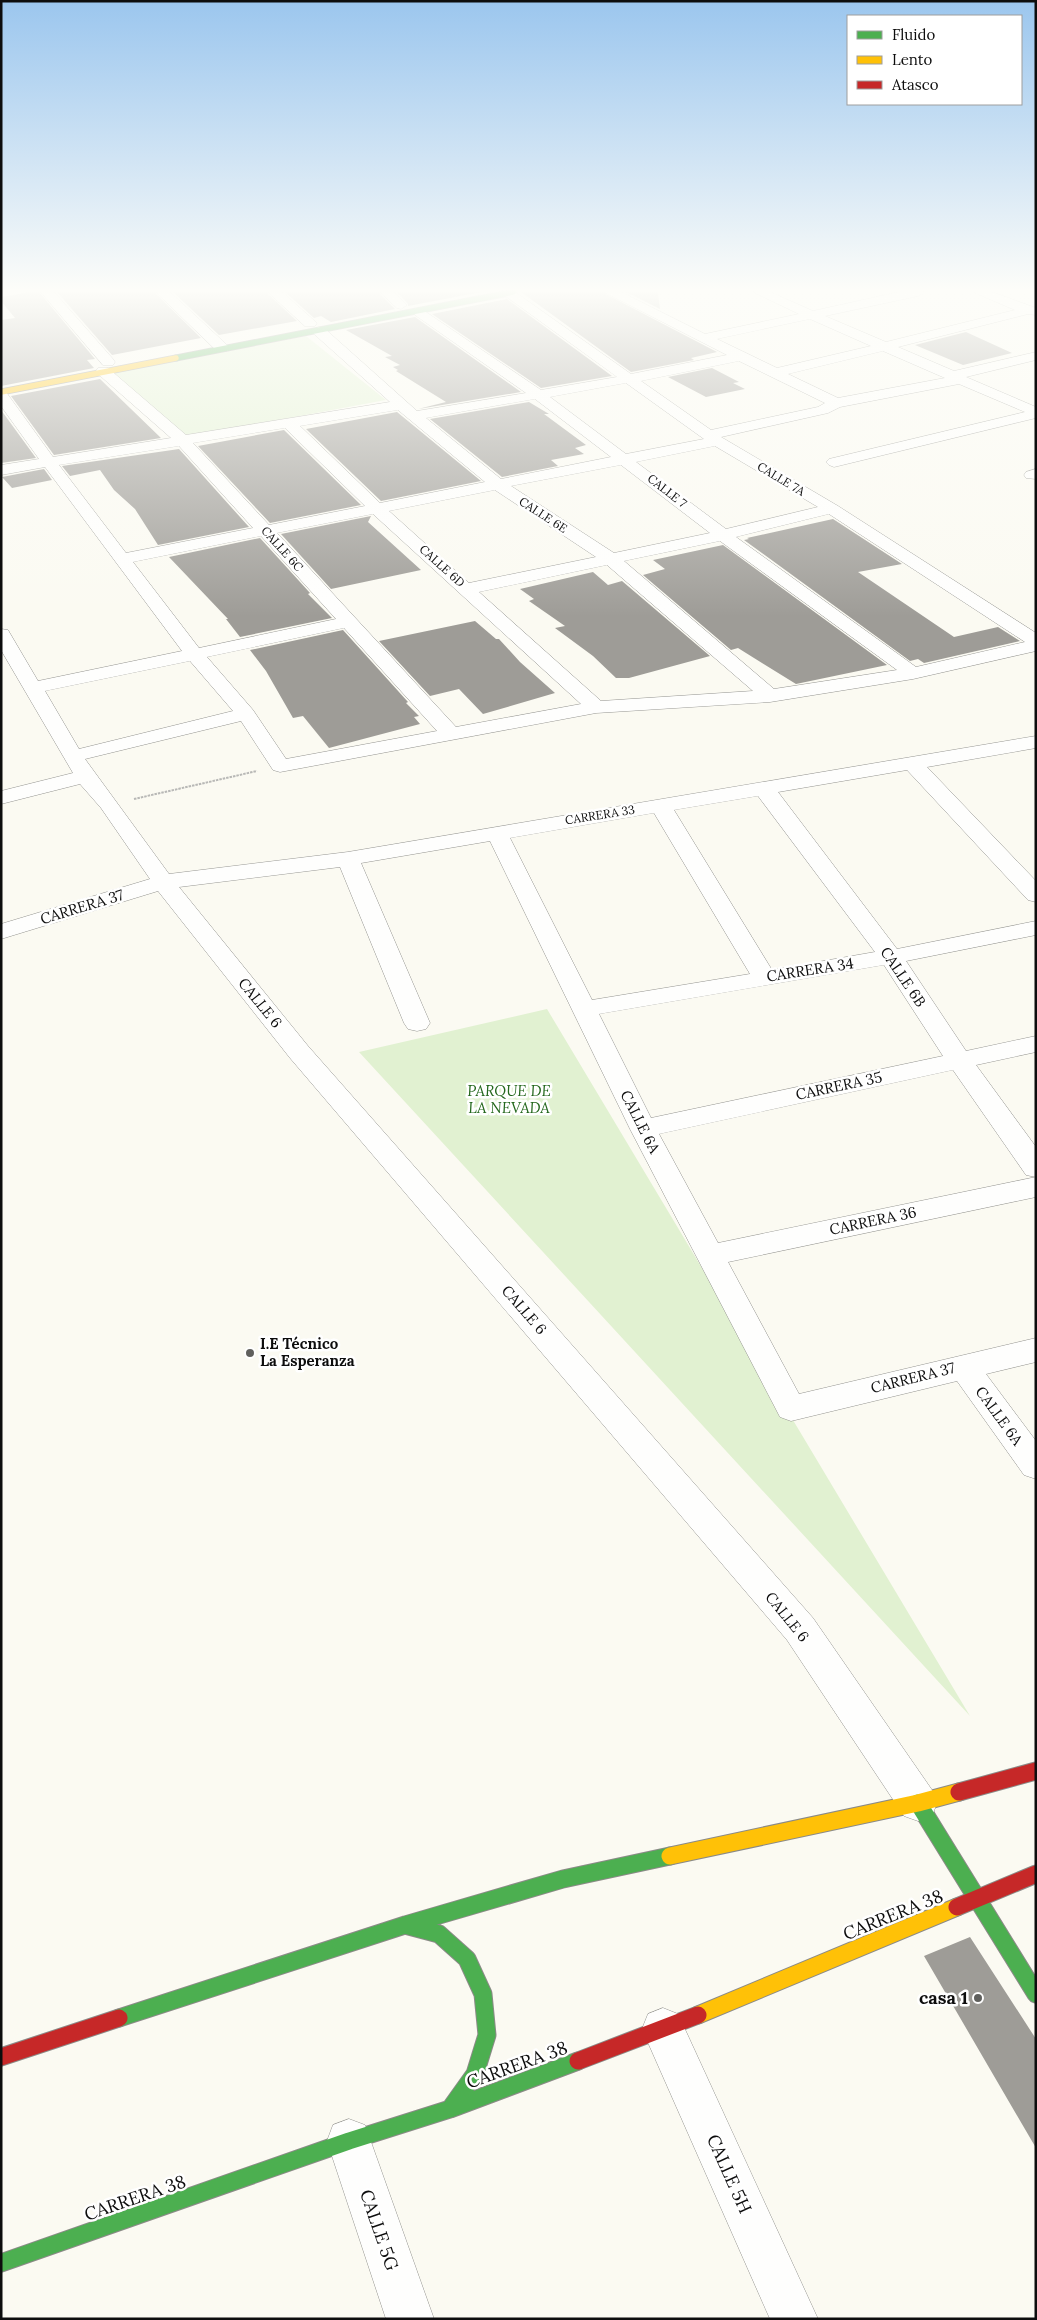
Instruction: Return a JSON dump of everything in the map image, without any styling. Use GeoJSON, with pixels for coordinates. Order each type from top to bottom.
{"type":"FeatureCollection","features":[{"type":"Feature","properties":{"kind":"main road"},"geometry":{"type":"LineString","coordinates":[[1,2057],[405,1925],[563,1879],[918,1804],[1036,1772]]}},
{"type":"Feature","properties":{"kind":"main road","name":"CALLE 6"},"geometry":{"type":"LineString","coordinates":[[918,1804],[1036,1994]]}},
{"type":"Feature","properties":{"kind":"main road","name":"CARRERA 38"},"geometry":{"type":"LineString","coordinates":[[1,2263],[349,2141],[450,2109],[664,2029],[1036,1874]]}},
{"type":"Feature","properties":{"kind":"main road"},"geometry":{"type":"LineString","coordinates":[[405,1925],[439,1934],[467,1959],[483,1994],[487,2035],[476,2074],[450,2109]]}},
{"type":"Feature","properties":{"kind":"street"},"geometry":{"type":"LineString","coordinates":[[5,400],[121,559],[194,654],[246,714],[280,766],[596,707],[770,696],[913,673],[1036,643]]}},
{"type":"Feature","properties":{"kind":"street","name":"CALLE 6C"},"geometry":{"type":"LineString","coordinates":[[141,400],[184,441],[452,735]]}},
{"type":"Feature","properties":{"kind":"street","name":"CALLE 6E"},"geometry":{"type":"LineString","coordinates":[[396,400],[498,485],[610,558],[770,696]]}},
{"type":"Feature","properties":{"kind":"street"},"geometry":{"type":"LineString","coordinates":[[415,416],[502,400]]}},
{"type":"Feature","properties":{"kind":"street","name":"CALLE 7"},"geometry":{"type":"LineString","coordinates":[[546,400],[627,460],[723,535],[913,673]]}},
{"type":"Feature","properties":{"kind":"street","name":"CALLE 7A"},"geometry":{"type":"LineString","coordinates":[[660,400],[713,438],[832,509],[1036,643]]}},
{"type":"Feature","properties":{"kind":"street"},"geometry":{"type":"LineString","coordinates":[[829,400],[836,404]]}},
{"type":"Feature","properties":{"kind":"street"},"geometry":{"type":"LineString","coordinates":[[121,559],[265,529],[378,509],[627,460],[823,410],[836,404],[853,400]]}},
{"type":"Feature","properties":{"kind":"street"},"geometry":{"type":"LineString","coordinates":[[1007,400],[1036,413]]}},
{"type":"Feature","properties":{"kind":"street"},"geometry":{"type":"LineString","coordinates":[[1,470],[401,405]]}},
{"type":"Feature","properties":{"kind":"street"},"geometry":{"type":"LineString","coordinates":[[834,462],[1036,413]]}},
{"type":"Feature","properties":{"kind":"street","name":"CALLE 6D"},"geometry":{"type":"LineString","coordinates":[[289,424],[378,509],[596,707]]}},
{"type":"Feature","properties":{"kind":"street"},"geometry":{"type":"LineString","coordinates":[[468,589],[723,535],[832,509]]}},
{"type":"Feature","properties":{"kind":"street"},"geometry":{"type":"LineString","coordinates":[[33,688],[347,622]]}},
{"type":"Feature","properties":{"kind":"street","name":"CALLE 6"},"geometry":{"type":"LineString","coordinates":[[3,640],[80,766],[163,882],[299,1052],[800,1629],[918,1804]]}},
{"type":"Feature","properties":{"kind":"street"},"geometry":{"type":"LineString","coordinates":[[1,798],[80,766],[246,714]]}},
{"type":"Feature","properties":{"kind":"street","name":"CARRERA 33"},"geometry":{"type":"LineString","coordinates":[[163,882],[348,859],[660,805],[765,790],[1036,742]]}},
{"type":"Feature","properties":{"kind":"street"},"geometry":{"type":"LineString","coordinates":[[912,763],[1036,895]]}},
{"type":"Feature","properties":{"kind":"street","name":"CALLE 6B"},"geometry":{"type":"LineString","coordinates":[[765,790],[891,957],[959,1060],[1036,1168]]}},
{"type":"Feature","properties":{"kind":"street"},"geometry":{"type":"LineString","coordinates":[[660,805],[764,977]]}},
{"type":"Feature","properties":{"kind":"street","name":"CALLE 6A"},"geometry":{"type":"LineString","coordinates":[[497,832],[643,1129],[791,1408]]}},
{"type":"Feature","properties":{"kind":"street"},"geometry":{"type":"LineString","coordinates":[[348,859],[416,1023]]}},
{"type":"Feature","properties":{"kind":"street","name":"CARRERA 37"},"geometry":{"type":"LineString","coordinates":[[1,932],[163,882]]}},
{"type":"Feature","properties":{"kind":"street","name":"CARRERA 34"},"geometry":{"type":"LineString","coordinates":[[584,1009],[891,957],[1036,928]]}},
{"type":"Feature","properties":{"kind":"street","name":"CARRERA 35"},"geometry":{"type":"LineString","coordinates":[[643,1129],[1036,1044]]}},
{"type":"Feature","properties":{"kind":"street","name":"CARRERA 36"},"geometry":{"type":"LineString","coordinates":[[710,1255],[1036,1187]]}},
{"type":"Feature","properties":{"kind":"street","name":"CARRERA 37"},"geometry":{"type":"LineString","coordinates":[[791,1408],[1036,1350]]}},
{"type":"Feature","properties":{"kind":"street","name":"CALLE 6A"},"geometry":{"type":"LineString","coordinates":[[963,1366],[1036,1466]]}},
{"type":"Feature","properties":{"kind":"street","name":"CALLE 5H"},"geometry":{"type":"LineString","coordinates":[[664,2029],[794,2319]]}},
{"type":"Feature","properties":{"kind":"street","name":"CALLE 5G"},"geometry":{"type":"LineString","coordinates":[[349,2141],[410,2319]]}},
{"type":"Feature","properties":{"kind":"path"},"geometry":{"type":"LineString","coordinates":[[109,804],[280,766]]}},
{"type":"Feature","properties":{"kind":"green space"},"geometry":{"type":"Polygon","coordinates":[[[137,400],[385,400],[176,439],[137,400]]]}},
{"type":"Feature","properties":{"kind":"green space","name":"PARQUE DE LA NEVADA"},"geometry":{"type":"Polygon","coordinates":[[[547,1009],[970,1716],[359,1052],[547,1009]]]}},
{"type":"Feature","properties":{"kind":"building"},"geometry":{"type":"Polygon","coordinates":[[[14,400],[122,400],[161,438],[54,455],[14,400]]]}},
{"type":"Feature","properties":{"kind":"building"},"geometry":{"type":"Polygon","coordinates":[[[443,400],[471,400],[418,409],[446,402],[443,400]]]}},
{"type":"Feature","properties":{"kind":"building"},"geometry":{"type":"Polygon","coordinates":[[[529,402],[549,414],[544,414],[586,445],[575,448],[584,454],[551,460],[558,466],[502,477],[430,419],[529,402]]]}},
{"type":"Feature","properties":{"kind":"building"},"geometry":{"type":"Polygon","coordinates":[[[1,410],[36,458],[1,463],[1,410]]]}},
{"type":"Feature","properties":{"kind":"building"},"geometry":{"type":"Polygon","coordinates":[[[397,412],[481,481],[381,501],[306,429],[397,412]]]}},
{"type":"Feature","properties":{"kind":"building"},"geometry":{"type":"Polygon","coordinates":[[[284,430],[361,505],[270,523],[198,446],[284,430]]]}},
{"type":"Feature","properties":{"kind":"building"},"geometry":{"type":"Polygon","coordinates":[[[179,449],[249,527],[158,545],[135,509],[114,490],[100,470],[70,476],[62,466],[179,449]]]}},
{"type":"Feature","properties":{"kind":"building"},"geometry":{"type":"Polygon","coordinates":[[[44,469],[52,480],[12,488],[2,477],[44,469]]]}},
{"type":"Feature","properties":{"kind":"building"},"geometry":{"type":"Polygon","coordinates":[[[371,516],[368,522],[421,570],[331,589],[281,534],[371,516]]]}},
{"type":"Feature","properties":{"kind":"building"},"geometry":{"type":"Polygon","coordinates":[[[833,519],[902,564],[858,572],[954,637],[998,627],[1020,641],[924,663],[918,659],[910,661],[744,540],[833,519]]]}},
{"type":"Feature","properties":{"kind":"building"},"geometry":{"type":"Polygon","coordinates":[[[260,538],[310,593],[308,594],[332,618],[240,637],[226,619],[228,619],[169,557],[260,538]]]}},
{"type":"Feature","properties":{"kind":"building"},"geometry":{"type":"Polygon","coordinates":[[[723,545],[887,665],[796,684],[738,648],[731,650],[643,575],[665,569],[653,560],[723,545]]]}},
{"type":"Feature","properties":{"kind":"building"},"geometry":{"type":"Polygon","coordinates":[[[593,572],[608,585],[622,581],[710,656],[629,678],[616,678],[593,656],[555,628],[565,626],[529,601],[534,599],[520,589],[593,572]]]}},
{"type":"Feature","properties":{"kind":"building"},"geometry":{"type":"Polygon","coordinates":[[[475,621],[496,639],[499,639],[520,662],[555,693],[483,714],[459,689],[430,696],[379,641],[475,621]]]}},
{"type":"Feature","properties":{"kind":"building"},"geometry":{"type":"Polygon","coordinates":[[[343,630],[408,702],[406,703],[419,716],[414,717],[420,724],[329,748],[303,716],[293,718],[266,671],[250,650],[343,630]]]}},
{"type":"Feature","properties":{"kind":"building","name":"casa 1"},"geometry":{"type":"Polygon","coordinates":[[[970,1937],[1036,2039],[1036,2148],[924,1956],[970,1937]]]}},
{"type":"Feature","properties":{"kind":"traffic: fast"},"geometry":{"type":"LineString","coordinates":[[918,1803],[1036,1994]]}},
{"type":"Feature","properties":{"kind":"traffic: fast"},"geometry":{"type":"LineString","coordinates":[[119,2018],[405,1925],[563,1879],[670,1856]]}},
{"type":"Feature","properties":{"kind":"traffic: fast"},"geometry":{"type":"LineString","coordinates":[[405,1925],[439,1934],[467,1959],[483,1994],[487,2035],[475,2074],[450,2109]]}},
{"type":"Feature","properties":{"kind":"traffic: fast"},"geometry":{"type":"LineString","coordinates":[[1,2263],[349,2141],[450,2109],[578,2061]]}},
{"type":"Feature","properties":{"kind":"traffic: slow"},"geometry":{"type":"LineString","coordinates":[[670,1856],[918,1803],[959,1792]]}},
{"type":"Feature","properties":{"kind":"traffic: slow"},"geometry":{"type":"LineString","coordinates":[[698,2015],[957,1907]]}},
{"type":"Feature","properties":{"kind":"traffic: jam"},"geometry":{"type":"LineString","coordinates":[[959,1792],[1036,1771]]}},
{"type":"Feature","properties":{"kind":"traffic: jam"},"geometry":{"type":"LineString","coordinates":[[957,1907],[1036,1874]]}},
{"type":"Feature","properties":{"kind":"traffic: jam"},"geometry":{"type":"LineString","coordinates":[[578,2061],[698,2015]]}},
{"type":"Feature","properties":{"kind":"traffic: jam"},"geometry":{"type":"LineString","coordinates":[[1,2057],[119,2018]]}},
{"type":"Feature","properties":{"kind":"place","name":"I.E Técnico La Esperanza"},"geometry":{"type":"Point","coordinates":[250,1353]}},
{"type":"Feature","properties":{"kind":"place","name":"casa 1"},"geometry":{"type":"Point","coordinates":[978,1998]}}]}
